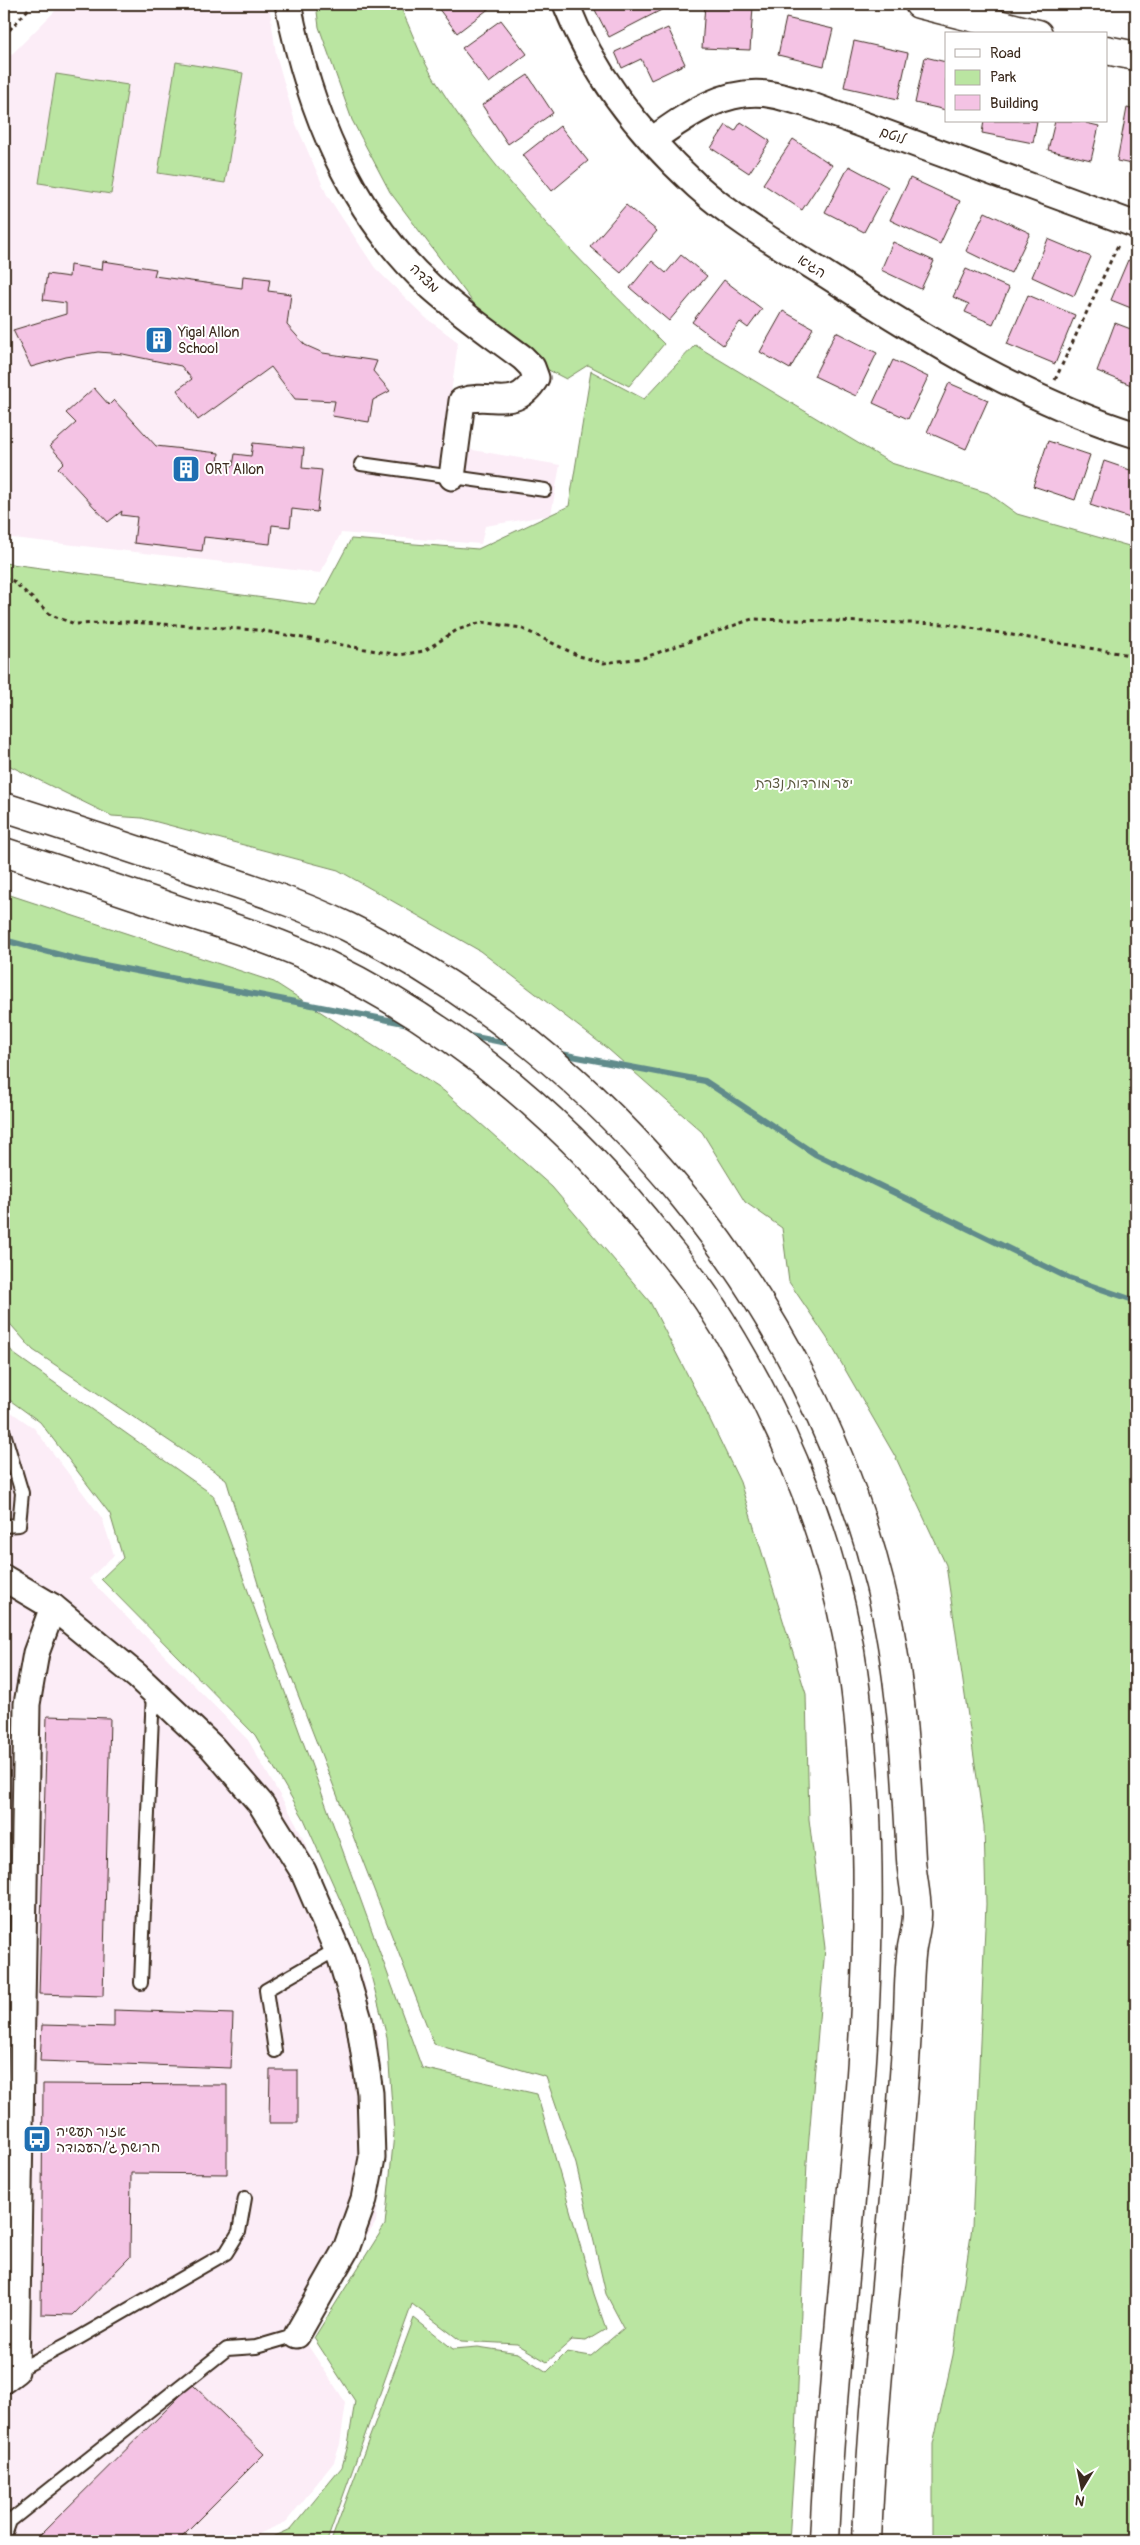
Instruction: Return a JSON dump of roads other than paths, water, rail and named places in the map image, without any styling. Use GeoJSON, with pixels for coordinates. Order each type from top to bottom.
{"type":"FeatureCollection","features":[{"type":"Feature","properties":{"kind":"main road"},"geometry":{"type":"LineString","coordinates":[[919,4],[1030,32]]}},
{"type":"Feature","properties":{"kind":"main road"},"geometry":{"type":"LineString","coordinates":[[4,807],[240,884],[314,912],[389,949],[463,995],[527,1041],[621,1127],[676,1188],[743,1276],[785,1346],[818,1411],[860,1514],[889,1625],[905,1744],[912,1865],[918,1918],[911,1950],[905,2075],[875,2424],[868,2541]]}},
{"type":"Feature","properties":{"kind":"main road"},"geometry":{"type":"LineString","coordinates":[[4,852],[248,933],[297,952],[375,991],[439,1031],[493,1070],[528,1098],[583,1151],[642,1215],[707,1300],[747,1366],[779,1430],[818,1528],[846,1633],[861,1747],[868,1865],[868,1949],[862,2073],[832,2420],[824,2541]]}},
{"type":"Feature","properties":{"kind":"street","name":"מצדה"},"geometry":{"type":"LineString","coordinates":[[288,4],[300,61],[326,139],[367,209],[390,241],[430,286],[522,358],[532,367],[536,378],[529,388],[516,398],[504,400],[473,397],[462,400],[452,477]]}},
{"type":"Feature","properties":{"kind":"street","name":"הגיא"},"geometry":{"type":"LineString","coordinates":[[566,4],[579,37],[601,74],[629,114],[698,187],[790,252],[896,320],[976,365],[1046,399],[1136,435]]}},
{"type":"Feature","properties":{"kind":"street","name":"לוטם"},"geometry":{"type":"LineString","coordinates":[[652,140],[693,111],[719,101],[746,93],[772,94],[807,104],[1133,223]]}},
{"type":"Feature","properties":{"kind":"street"},"geometry":{"type":"LineString","coordinates":[[4,1578],[53,1607],[153,1691],[212,1747],[261,1804],[303,1871],[337,1950],[359,2020],[370,2093],[372,2158],[364,2200],[346,2249],[297,2335]]}},
{"type":"Feature","properties":{"kind":"street"},"geometry":{"type":"LineString","coordinates":[[10,2375],[27,1704],[36,1653],[53,1607]]}},
{"type":"Feature","properties":{"kind":"lane"},"geometry":{"type":"LineString","coordinates":[[361,464],[545,490]]}},
{"type":"Feature","properties":{"kind":"lane"},"geometry":{"type":"LineString","coordinates":[[4,1433],[22,1493],[19,1525],[4,1526]]}},
{"type":"Feature","properties":{"kind":"lane"},"geometry":{"type":"LineString","coordinates":[[141,1983],[153,1691]]}},
{"type":"Feature","properties":{"kind":"lane"},"geometry":{"type":"LineString","coordinates":[[275,2051],[266,1990],[337,1950]]}},
{"type":"Feature","properties":{"kind":"lane"},"geometry":{"type":"LineString","coordinates":[[10,2375],[77,2339],[226,2253],[239,2232],[245,2198]]}},
{"type":"Feature","properties":{"kind":"lane"},"geometry":{"type":"LineString","coordinates":[[4,2538],[10,2521],[226,2349],[256,2346],[297,2335]]}},
{"type":"Feature","properties":{"kind":"waterway"},"geometry":{"type":"LineString","coordinates":[[4,940],[79,960],[409,1024]]}},
{"type":"Feature","properties":{"kind":"waterway"},"geometry":{"type":"LineString","coordinates":[[465,1035],[512,1044]]}},
{"type":"Feature","properties":{"kind":"waterway"},"geometry":{"type":"LineString","coordinates":[[556,1053],[705,1081],[815,1154],[1069,1278],[1136,1301]]}},
{"type":"Feature","properties":{"kind":"place","name":"Yigal Allon School"},"geometry":{"type":"Point","coordinates":[159,340]}},
{"type":"Feature","properties":{"kind":"place","name":"ORT Allon"},"geometry":{"type":"Point","coordinates":[186,469]}},
{"type":"Feature","properties":{"kind":"place","name":"אזור תעשיה חרושת ג׳/העבודה"},"geometry":{"type":"Point","coordinates":[37,2139]}},
{"type":"Feature","properties":{"kind":"park label","name":"יער מורדות נצרת"},"geometry":{"type":"Point","coordinates":[804,783]}}]}
